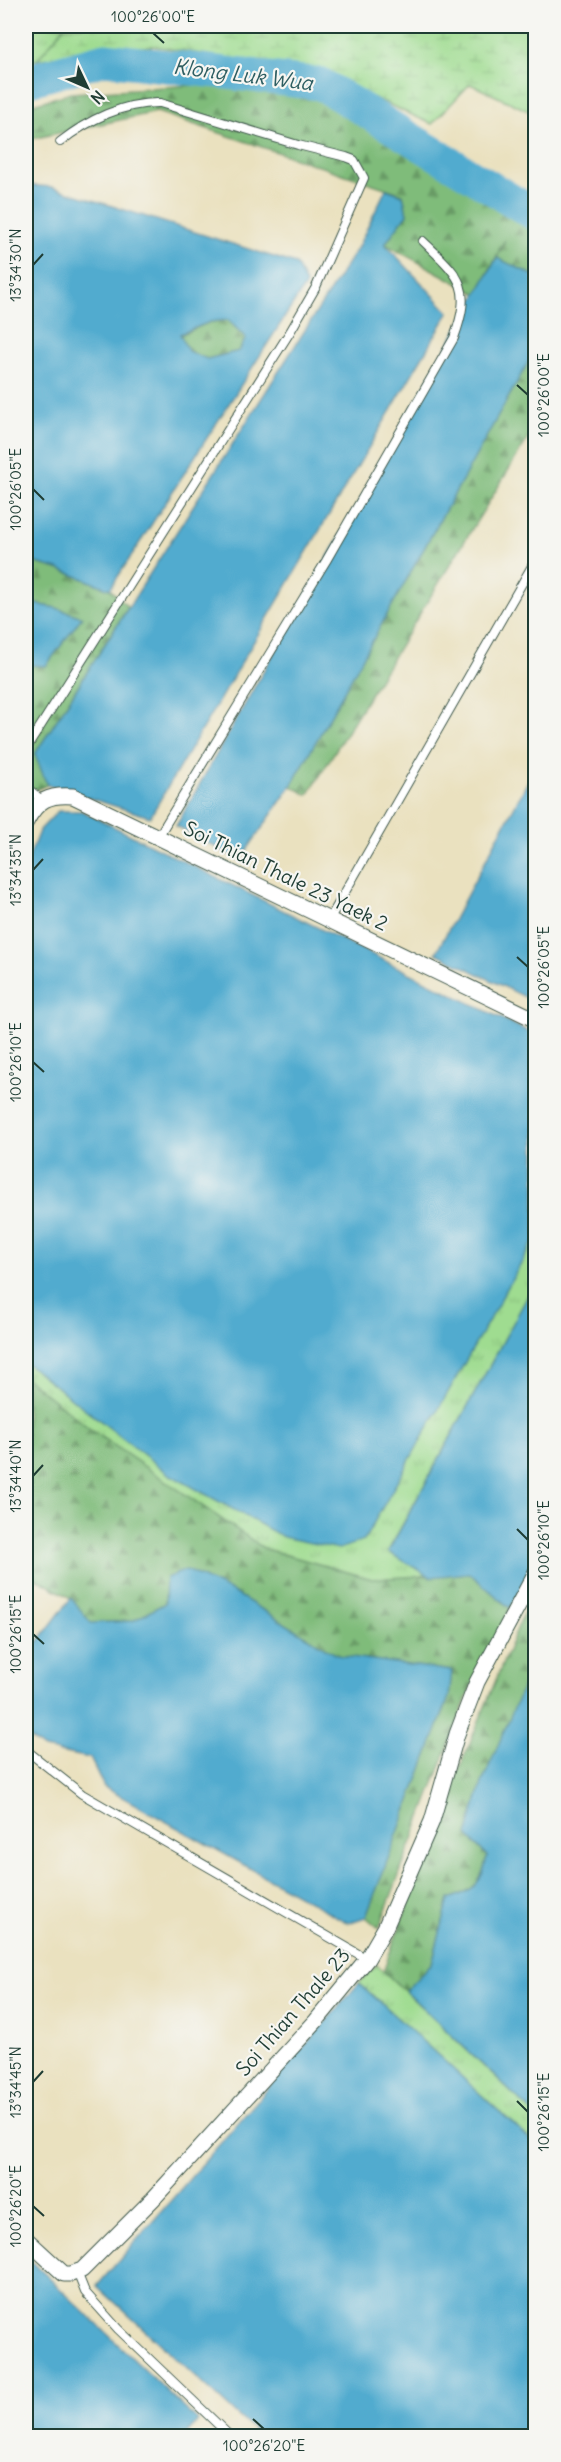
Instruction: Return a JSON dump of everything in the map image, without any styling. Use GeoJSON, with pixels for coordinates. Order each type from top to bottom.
{"type":"FeatureCollection","features":[{"type":"Feature","properties":{"kind":"street","name":"Soi Thian Thale 23 Yaek 2"},"geometry":{"type":"LineString","coordinates":[[43,801],[55,794],[73,796],[536,1020]]}},
{"type":"Feature","properties":{"kind":"street"},"geometry":{"type":"LineString","coordinates":[[26,822],[43,801]]}},
{"type":"Feature","properties":{"kind":"street","name":"Soi Thian Thale 23"},"geometry":{"type":"LineString","coordinates":[[77,2272],[99,2254],[153,2199],[316,2021],[367,1959],[385,1928],[432,1821],[458,1734],[477,1682],[536,1572]]}},
{"type":"Feature","properties":{"kind":"street"},"geometry":{"type":"LineString","coordinates":[[26,2239],[64,2274],[77,2272]]}},
{"type":"Feature","properties":{"kind":"lane"},"geometry":{"type":"LineString","coordinates":[[26,749],[290,332],[316,287],[364,178],[354,160],[346,157],[298,145],[160,103],[121,107],[72,132],[60,142]]}},
{"type":"Feature","properties":{"kind":"lane"},"geometry":{"type":"LineString","coordinates":[[158,837],[326,561],[454,338],[462,316],[464,301],[457,277],[423,242]]}},
{"type":"Feature","properties":{"kind":"lane"},"geometry":{"type":"LineString","coordinates":[[329,920],[536,559]]}},
{"type":"Feature","properties":{"kind":"lane"},"geometry":{"type":"LineString","coordinates":[[26,787],[43,801]]}},
{"type":"Feature","properties":{"kind":"lane"},"geometry":{"type":"LineString","coordinates":[[26,1750],[82,1794],[367,1959]]}},
{"type":"Feature","properties":{"kind":"lane"},"geometry":{"type":"LineString","coordinates":[[77,2272],[85,2292],[118,2329],[230,2436]]}},
{"type":"Feature","properties":{"kind":"green space"},"geometry":{"type":"Polygon","coordinates":[[[26,26],[65,26],[37,60],[26,59],[26,26]]]}},
{"type":"Feature","properties":{"kind":"green space"},"geometry":{"type":"Polygon","coordinates":[[[65,26],[535,26],[535,114],[470,84],[432,124],[319,73],[153,46],[75,53],[37,60],[65,26]]]}},
{"type":"Feature","properties":{"kind":"green space"},"geometry":{"type":"Polygon","coordinates":[[[227,83],[323,97],[517,216],[532,185],[535,187],[535,276],[497,258],[505,240],[477,294],[385,244],[407,214],[403,194],[157,112],[26,140],[26,106],[71,93],[227,83]]]}},
{"type":"Feature","properties":{"kind":"green space"},"geometry":{"type":"Polygon","coordinates":[[[228,320],[246,338],[239,351],[207,359],[188,351],[180,335],[210,322],[228,320]]]}},
{"type":"Feature","properties":{"kind":"green space"},"geometry":{"type":"Polygon","coordinates":[[[535,350],[535,427],[308,795],[291,786],[535,350]]]}},
{"type":"Feature","properties":{"kind":"green space"},"geometry":{"type":"Polygon","coordinates":[[[26,560],[58,569],[110,589],[128,607],[35,754],[47,785],[26,794],[26,665],[46,666],[82,617],[56,608],[26,602],[26,560]]]}},
{"type":"Feature","properties":{"kind":"green space"},"geometry":{"type":"Polygon","coordinates":[[[535,1239],[535,1283],[388,1551],[431,1577],[372,1579],[265,1549],[94,1432],[26,1378],[26,1363],[169,1474],[364,1540],[535,1239]]]}},
{"type":"Feature","properties":{"kind":"green space"},"geometry":{"type":"Polygon","coordinates":[[[26,1378],[94,1432],[265,1549],[372,1579],[469,1573],[510,1608],[468,1694],[379,1928],[366,1917],[449,1697],[452,1671],[337,1655],[233,1592],[186,1570],[166,1578],[166,1603],[133,1621],[90,1623],[71,1598],[26,1573],[26,1378]]]}},
{"type":"Feature","properties":{"kind":"green space"},"geometry":{"type":"Polygon","coordinates":[[[524,1612],[535,1616],[535,1670],[531,1669],[482,1783],[467,1835],[487,1856],[483,1873],[471,1889],[449,1899],[432,1963],[405,1991],[383,1971],[455,1779],[524,1612]]]}},
{"type":"Feature","properties":{"kind":"green space"},"geometry":{"type":"Polygon","coordinates":[[[377,1965],[535,2115],[535,2144],[359,1983],[377,1965]]]}},
{"type":"Feature","properties":{"kind":"water"},"geometry":{"type":"Polygon","coordinates":[[[26,185],[52,187],[296,264],[306,284],[110,589],[58,569],[26,560],[26,185]],[[228,320],[210,322],[180,334],[188,351],[207,359],[239,351],[246,338],[228,320]]]}},
{"type":"Feature","properties":{"kind":"water"},"geometry":{"type":"Polygon","coordinates":[[[386,189],[403,195],[407,214],[385,244],[449,312],[150,817],[47,785],[35,754],[358,247],[386,189]]]}},
{"type":"Feature","properties":{"kind":"water"},"geometry":{"type":"Polygon","coordinates":[[[497,258],[535,276],[535,350],[291,786],[240,860],[176,826],[497,258]]]}},
{"type":"Feature","properties":{"kind":"water"},"geometry":{"type":"Polygon","coordinates":[[[26,602],[56,608],[82,617],[46,666],[26,665],[26,602]]]}},
{"type":"Feature","properties":{"kind":"water"},"geometry":{"type":"Polygon","coordinates":[[[535,768],[536,1002],[436,953],[535,768]]]}},
{"type":"Feature","properties":{"kind":"water"},"geometry":{"type":"Polygon","coordinates":[[[58,811],[82,811],[535,1035],[535,1239],[364,1540],[339,1549],[283,1537],[169,1474],[26,1363],[26,865],[39,831],[58,811]]]}},
{"type":"Feature","properties":{"kind":"water"},"geometry":{"type":"Polygon","coordinates":[[[535,1283],[535,1562],[510,1608],[469,1573],[431,1577],[388,1552],[535,1283]]]}},
{"type":"Feature","properties":{"kind":"water"},"geometry":{"type":"Polygon","coordinates":[[[186,1570],[233,1592],[337,1655],[452,1671],[449,1697],[366,1917],[348,1923],[104,1787],[90,1758],[44,1749],[26,1736],[26,1653],[28,1655],[71,1598],[91,1623],[133,1621],[165,1603],[166,1578],[186,1570]]]}},
{"type":"Feature","properties":{"kind":"water"},"geometry":{"type":"Polygon","coordinates":[[[531,1668],[536,1670],[535,2115],[405,1991],[432,1963],[449,1899],[471,1889],[483,1873],[487,1856],[467,1835],[482,1783],[531,1668]]]}},
{"type":"Feature","properties":{"kind":"water"},"geometry":{"type":"Polygon","coordinates":[[[359,1983],[535,2144],[535,2436],[260,2436],[97,2286],[359,1983]]]}},
{"type":"Feature","properties":{"kind":"water"},"geometry":{"type":"Polygon","coordinates":[[[26,2256],[198,2421],[184,2436],[26,2436],[26,2256]]]}},
{"type":"Feature","properties":{"kind":"waterway","name":"Klong Luk Wua"},"geometry":{"type":"LineString","coordinates":[[26,81],[105,59],[321,84],[536,215]]}}]}
